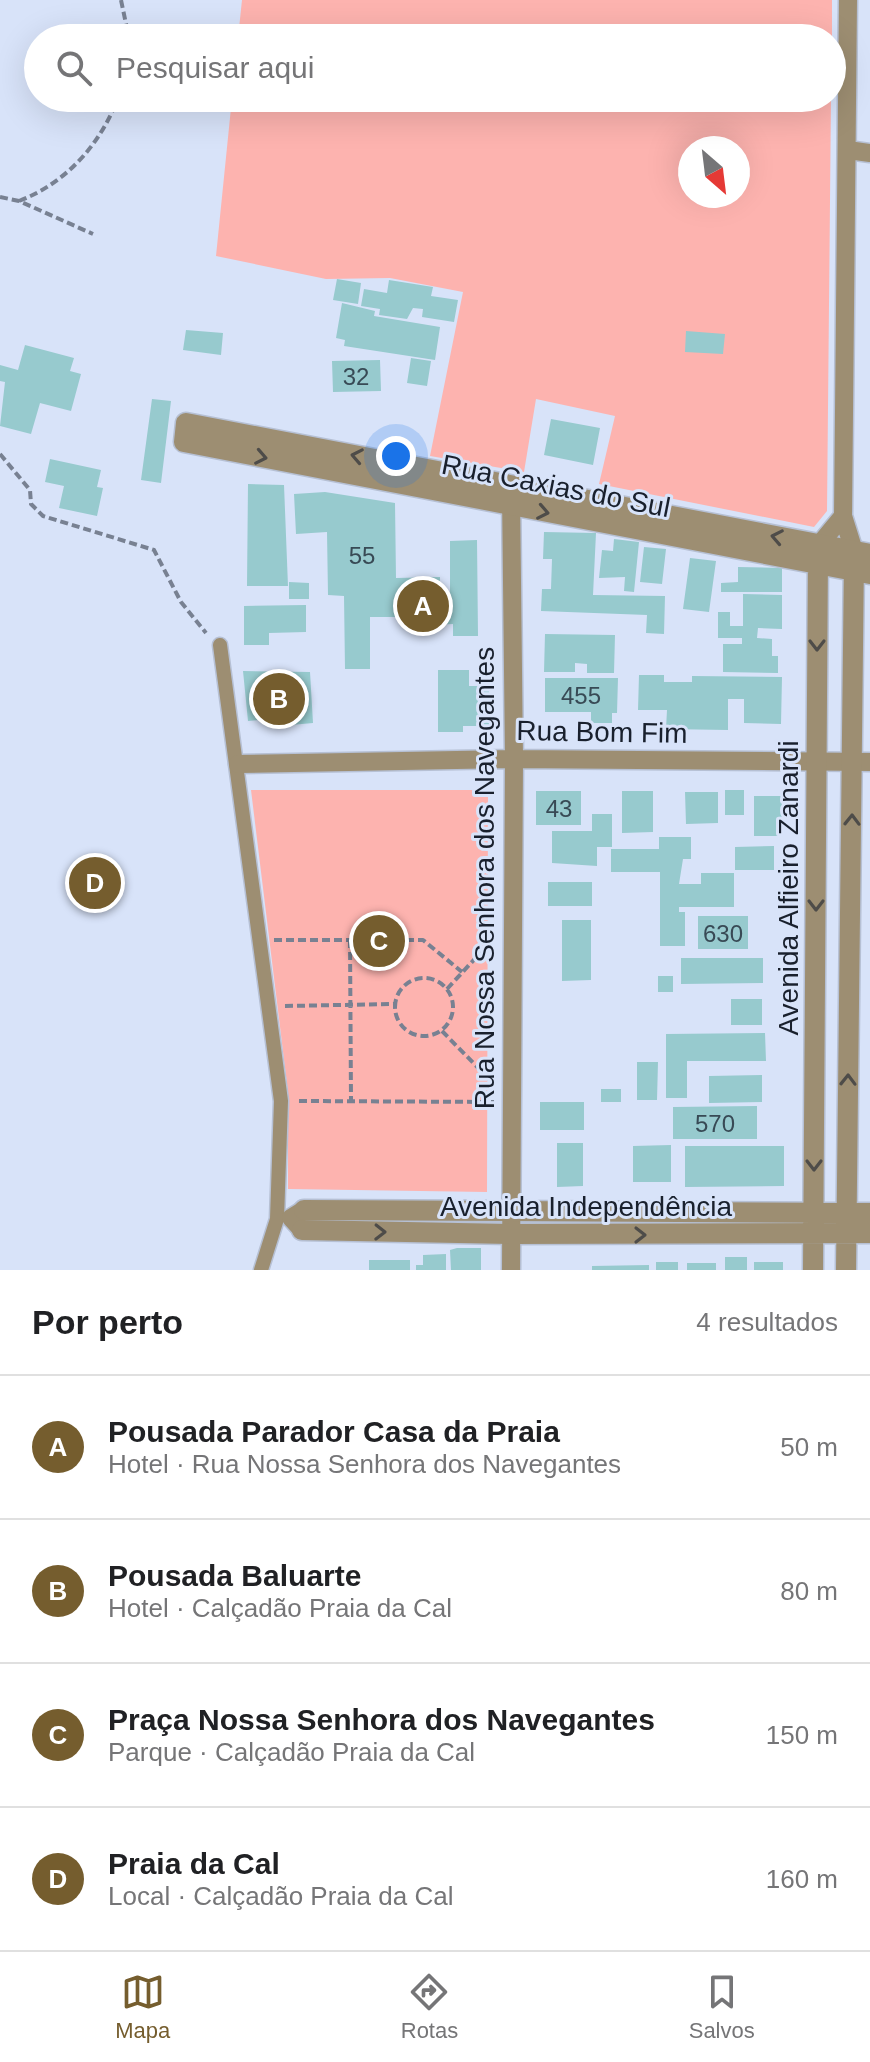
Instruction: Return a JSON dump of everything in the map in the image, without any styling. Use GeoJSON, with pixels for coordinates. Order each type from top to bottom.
{"type":"FeatureCollection","features":[{"type":"Feature","properties":{"kind":"street"},"geometry":{"type":"LineString","coordinates":[[846,1270],[861,762],[862,563],[843,516],[848,0]]}},
{"type":"Feature","properties":{"kind":"street"},"geometry":{"type":"LineString","coordinates":[[848,150],[870,153]]}},
{"type":"Feature","properties":{"kind":"street","name":"Rua Caxias do Sul"},"geometry":{"type":"LineString","coordinates":[[185,432],[510,496],[817,567],[862,563]]}},
{"type":"Feature","properties":{"kind":"street","name":"Rua Caxias do Sul"},"geometry":{"type":"LineString","coordinates":[[510,496],[819,545],[862,563]]}},
{"type":"Feature","properties":{"kind":"street","name":"Rua Nossa Senhora dos Navegantes"},"geometry":{"type":"LineString","coordinates":[[510,496],[514,759],[511,1270]]}},
{"type":"Feature","properties":{"kind":"street"},"geometry":{"type":"LineString","coordinates":[[819,545],[843,516]]}},
{"type":"Feature","properties":{"kind":"street","name":"Avenida Alfieiro Zanardi"},"geometry":{"type":"LineString","coordinates":[[813,1270],[819,545]]}},
{"type":"Feature","properties":{"kind":"street"},"geometry":{"type":"LineString","coordinates":[[220,645],[281,1101],[277,1219],[261,1270]]}},
{"type":"Feature","properties":{"kind":"street","name":"Rua Bom Fim"},"geometry":{"type":"LineString","coordinates":[[238,764],[514,759],[861,762]]}},
{"type":"Feature","properties":{"kind":"street","name":"Avenida Independência"},"geometry":{"type":"LineString","coordinates":[[813,1224],[511,1212],[303,1220],[511,1234],[845,1223],[870,1213]]}},
{"type":"Feature","properties":{"kind":"street","name":"Avenida Independência"},"geometry":{"type":"LineString","coordinates":[[845,1223],[870,1233]]}},
{"type":"Feature","properties":{"kind":"path"},"geometry":{"type":"LineString","coordinates":[[121,0],[126,24]]}},
{"type":"Feature","properties":{"kind":"path"},"geometry":{"type":"LineString","coordinates":[[19,201],[42,192],[70,172],[113,112]]}},
{"type":"Feature","properties":{"kind":"path"},"geometry":{"type":"LineString","coordinates":[[1,199],[19,201],[93,234]]}},
{"type":"Feature","properties":{"kind":"path"},"geometry":{"type":"LineString","coordinates":[[0,454],[30,490],[31,504],[43,516],[154,550],[181,602],[220,645]]}},
{"type":"Feature","properties":{"kind":"path"},"geometry":{"type":"LineString","coordinates":[[447,989],[513,918]]}},
{"type":"Feature","properties":{"kind":"path"},"geometry":{"type":"LineString","coordinates":[[260,940],[423,940],[462,972]]}},
{"type":"Feature","properties":{"kind":"path"},"geometry":{"type":"LineString","coordinates":[[350,940],[351,1101]]}},
{"type":"Feature","properties":{"kind":"path"},"geometry":{"type":"LineString","coordinates":[[420,978],[430,979],[447,989],[453,1006],[452,1015],[442,1031],[433,1035],[414,1035],[399,1023],[394,1004],[403,987],[420,978]]}},
{"type":"Feature","properties":{"kind":"path"},"geometry":{"type":"LineString","coordinates":[[268,1007],[394,1004]]}},
{"type":"Feature","properties":{"kind":"path"},"geometry":{"type":"LineString","coordinates":[[442,1031],[512,1102]]}},
{"type":"Feature","properties":{"kind":"path"},"geometry":{"type":"LineString","coordinates":[[281,1101],[512,1102]]}},
{"type":"Feature","properties":{"kind":"shaded area"},"geometry":{"type":"Polygon","coordinates":[[[242,0],[832,0],[832,24],[239,24],[242,0]]]}},
{"type":"Feature","properties":{"kind":"shaded area"},"geometry":{"type":"Polygon","coordinates":[[[231,112],[831,112],[827,511],[814,527],[599,484],[615,416],[536,399],[524,472],[430,456],[463,292],[390,278],[326,279],[216,256],[231,112]]]}},
{"type":"Feature","properties":{"kind":"shaded area"},"geometry":{"type":"Polygon","coordinates":[[[251,790],[488,790],[487,1192],[288,1189],[288,1092],[251,790]]]}},
{"type":"Feature","properties":{"kind":"building"},"geometry":{"type":"Polygon","coordinates":[[[337,279],[361,283],[358,304],[333,300],[337,279]]]}},
{"type":"Feature","properties":{"kind":"building"},"geometry":{"type":"Polygon","coordinates":[[[389,280],[433,287],[431,296],[458,300],[454,322],[422,317],[423,309],[413,308],[407,319],[379,315],[380,309],[361,306],[364,289],[387,293],[389,280]]]}},
{"type":"Feature","properties":{"kind":"building"},"geometry":{"type":"Polygon","coordinates":[[[342,303],[375,311],[374,316],[440,327],[435,360],[344,346],[345,340],[336,338],[342,303]]]}},
{"type":"Feature","properties":{"kind":"building"},"geometry":{"type":"Polygon","coordinates":[[[186,330],[223,333],[221,355],[183,350],[186,330]]]}},
{"type":"Feature","properties":{"kind":"building"},"geometry":{"type":"Polygon","coordinates":[[[686,331],[725,334],[723,354],[685,352],[686,331]]]}},
{"type":"Feature","properties":{"kind":"building"},"geometry":{"type":"Polygon","coordinates":[[[25,345],[74,358],[70,371],[81,374],[71,411],[40,403],[31,434],[0,426],[5,382],[0,381],[0,365],[18,370],[25,345]]]}},
{"type":"Feature","properties":{"kind":"building"},"geometry":{"type":"Polygon","coordinates":[[[411,358],[431,361],[427,386],[407,383],[411,358]]]}},
{"type":"Feature","properties":{"kind":"building"},"geometry":{"type":"Polygon","coordinates":[[[380,360],[381,391],[333,392],[332,361],[380,360]]]}},
{"type":"Feature","properties":{"kind":"building"},"geometry":{"type":"Polygon","coordinates":[[[152,399],[171,401],[161,483],[141,480],[152,399]]]}},
{"type":"Feature","properties":{"kind":"building"},"geometry":{"type":"Polygon","coordinates":[[[551,419],[600,428],[593,465],[544,455],[551,419]]]}},
{"type":"Feature","properties":{"kind":"building"},"geometry":{"type":"Polygon","coordinates":[[[50,459],[101,470],[97,487],[103,488],[97,516],[59,508],[64,486],[45,482],[50,459]]]}},
{"type":"Feature","properties":{"kind":"building"},"geometry":{"type":"Polygon","coordinates":[[[248,484],[284,485],[288,586],[247,586],[248,484]]]}},
{"type":"Feature","properties":{"kind":"building"},"geometry":{"type":"Polygon","coordinates":[[[325,492],[395,503],[396,578],[440,577],[440,595],[450,594],[450,541],[477,540],[478,636],[453,636],[453,624],[433,625],[425,617],[370,617],[370,669],[345,669],[344,596],[328,595],[327,532],[296,534],[294,494],[325,492]]]}},
{"type":"Feature","properties":{"kind":"building"},"geometry":{"type":"Polygon","coordinates":[[[544,532],[596,533],[593,595],[665,596],[664,634],[646,633],[647,615],[541,611],[542,589],[551,589],[552,559],[543,559],[544,532]]]}},
{"type":"Feature","properties":{"kind":"building"},"geometry":{"type":"Polygon","coordinates":[[[614,539],[639,542],[634,592],[624,591],[625,577],[599,578],[602,550],[613,551],[614,539]]]}},
{"type":"Feature","properties":{"kind":"building"},"geometry":{"type":"Polygon","coordinates":[[[644,547],[666,549],[662,584],[640,582],[644,547]]]}},
{"type":"Feature","properties":{"kind":"building"},"geometry":{"type":"Polygon","coordinates":[[[690,558],[716,561],[709,612],[683,609],[690,558]]]}},
{"type":"Feature","properties":{"kind":"building"},"geometry":{"type":"Polygon","coordinates":[[[738,567],[782,568],[782,592],[721,592],[721,583],[738,582],[738,567]]]}},
{"type":"Feature","properties":{"kind":"building"},"geometry":{"type":"Polygon","coordinates":[[[289,582],[309,583],[309,599],[289,599],[289,582]]]}},
{"type":"Feature","properties":{"kind":"building"},"geometry":{"type":"Polygon","coordinates":[[[743,594],[782,595],[782,629],[758,628],[757,638],[772,639],[772,656],[778,656],[778,673],[723,672],[723,644],[742,644],[742,638],[718,638],[718,612],[730,612],[730,626],[743,626],[743,594]]]}},
{"type":"Feature","properties":{"kind":"building"},"geometry":{"type":"Polygon","coordinates":[[[306,605],[306,632],[269,633],[269,645],[244,645],[244,606],[306,605]]]}},
{"type":"Feature","properties":{"kind":"building"},"geometry":{"type":"Polygon","coordinates":[[[545,634],[615,635],[614,673],[587,673],[587,664],[575,663],[575,672],[544,672],[545,634]]]}},
{"type":"Feature","properties":{"kind":"building"},"geometry":{"type":"Polygon","coordinates":[[[438,670],[469,670],[469,686],[489,686],[489,726],[463,726],[463,732],[438,732],[438,670]]]}},
{"type":"Feature","properties":{"kind":"building"},"geometry":{"type":"Polygon","coordinates":[[[243,671],[310,672],[313,723],[269,727],[268,719],[248,721],[243,671]]]}},
{"type":"Feature","properties":{"kind":"building"},"geometry":{"type":"Polygon","coordinates":[[[639,675],[664,675],[664,682],[692,682],[692,676],[782,677],[781,724],[744,723],[744,699],[728,699],[728,730],[666,729],[667,710],[638,710],[639,675]]]}},
{"type":"Feature","properties":{"kind":"building"},"geometry":{"type":"Polygon","coordinates":[[[545,678],[618,678],[617,713],[612,713],[612,723],[591,723],[591,712],[545,712],[545,678]]]}},
{"type":"Feature","properties":{"kind":"building"},"geometry":{"type":"Polygon","coordinates":[[[725,790],[744,790],[744,815],[725,815],[725,790]]]}},
{"type":"Feature","properties":{"kind":"building"},"geometry":{"type":"Polygon","coordinates":[[[536,791],[581,791],[581,825],[536,825],[536,791]]]}},
{"type":"Feature","properties":{"kind":"building"},"geometry":{"type":"Polygon","coordinates":[[[622,791],[653,791],[653,832],[622,833],[622,791]]]}},
{"type":"Feature","properties":{"kind":"building"},"geometry":{"type":"Polygon","coordinates":[[[685,792],[718,792],[718,823],[686,824],[685,792]]]}},
{"type":"Feature","properties":{"kind":"building"},"geometry":{"type":"Polygon","coordinates":[[[754,796],[782,796],[782,836],[754,836],[754,796]]]}},
{"type":"Feature","properties":{"kind":"building"},"geometry":{"type":"Polygon","coordinates":[[[592,814],[612,814],[612,847],[597,847],[597,866],[552,863],[552,831],[592,831],[592,814]]]}},
{"type":"Feature","properties":{"kind":"building"},"geometry":{"type":"Polygon","coordinates":[[[659,837],[691,837],[691,859],[683,859],[679,884],[701,884],[701,873],[734,873],[734,907],[679,907],[679,912],[685,912],[685,946],[660,946],[660,872],[611,872],[611,849],[659,849],[659,837]]]}},
{"type":"Feature","properties":{"kind":"building"},"geometry":{"type":"Polygon","coordinates":[[[774,846],[774,870],[735,870],[735,847],[774,846]]]}},
{"type":"Feature","properties":{"kind":"building"},"geometry":{"type":"Polygon","coordinates":[[[548,882],[592,882],[592,906],[548,906],[548,882]]]}},
{"type":"Feature","properties":{"kind":"building"},"geometry":{"type":"Polygon","coordinates":[[[698,916],[748,916],[748,949],[698,949],[698,916]]]}},
{"type":"Feature","properties":{"kind":"building"},"geometry":{"type":"Polygon","coordinates":[[[562,920],[591,920],[591,980],[562,981],[562,920]]]}},
{"type":"Feature","properties":{"kind":"building"},"geometry":{"type":"Polygon","coordinates":[[[681,958],[763,958],[763,983],[681,984],[681,958]]]}},
{"type":"Feature","properties":{"kind":"building"},"geometry":{"type":"Polygon","coordinates":[[[658,976],[673,976],[673,992],[658,992],[658,976]]]}},
{"type":"Feature","properties":{"kind":"building"},"geometry":{"type":"Polygon","coordinates":[[[731,999],[762,999],[762,1025],[731,1025],[731,999]]]}},
{"type":"Feature","properties":{"kind":"building"},"geometry":{"type":"Polygon","coordinates":[[[765,1033],[766,1061],[687,1061],[687,1098],[666,1098],[666,1034],[765,1033]]]}},
{"type":"Feature","properties":{"kind":"building"},"geometry":{"type":"Polygon","coordinates":[[[637,1062],[658,1062],[657,1100],[637,1100],[637,1062]]]}},
{"type":"Feature","properties":{"kind":"building"},"geometry":{"type":"Polygon","coordinates":[[[762,1075],[762,1102],[709,1103],[709,1076],[762,1075]]]}},
{"type":"Feature","properties":{"kind":"building"},"geometry":{"type":"Polygon","coordinates":[[[601,1089],[621,1089],[621,1102],[601,1102],[601,1089]]]}},
{"type":"Feature","properties":{"kind":"building"},"geometry":{"type":"Polygon","coordinates":[[[540,1102],[584,1102],[584,1130],[540,1130],[540,1102]]]}},
{"type":"Feature","properties":{"kind":"building"},"geometry":{"type":"Polygon","coordinates":[[[757,1106],[757,1139],[673,1139],[673,1107],[757,1106]]]}},
{"type":"Feature","properties":{"kind":"building"},"geometry":{"type":"Polygon","coordinates":[[[557,1143],[583,1143],[583,1186],[557,1187],[557,1143]]]}},
{"type":"Feature","properties":{"kind":"building"},"geometry":{"type":"Polygon","coordinates":[[[671,1145],[671,1182],[633,1182],[633,1146],[671,1145]]]}},
{"type":"Feature","properties":{"kind":"building"},"geometry":{"type":"Polygon","coordinates":[[[685,1146],[784,1146],[784,1186],[685,1187],[685,1146]]]}},
{"type":"Feature","properties":{"kind":"building"},"geometry":{"type":"Polygon","coordinates":[[[481,1248],[481,1270],[451,1270],[450,1250],[481,1248]]]}},
{"type":"Feature","properties":{"kind":"building"},"geometry":{"type":"Polygon","coordinates":[[[446,1254],[446,1270],[416,1270],[416,1265],[423,1265],[423,1255],[446,1254]]]}},
{"type":"Feature","properties":{"kind":"building"},"geometry":{"type":"Polygon","coordinates":[[[725,1257],[747,1257],[747,1270],[725,1270],[725,1257]]]}},
{"type":"Feature","properties":{"kind":"building"},"geometry":{"type":"Polygon","coordinates":[[[369,1260],[410,1260],[410,1270],[369,1270],[369,1260]]]}},
{"type":"Feature","properties":{"kind":"building"},"geometry":{"type":"Polygon","coordinates":[[[656,1262],[678,1262],[678,1270],[656,1270],[656,1262]]]}},
{"type":"Feature","properties":{"kind":"building"},"geometry":{"type":"Polygon","coordinates":[[[754,1262],[783,1262],[783,1270],[754,1270],[754,1262]]]}},
{"type":"Feature","properties":{"kind":"building"},"geometry":{"type":"Polygon","coordinates":[[[687,1263],[716,1263],[716,1270],[687,1270],[687,1263]]]}},
{"type":"Feature","properties":{"kind":"building"},"geometry":{"type":"Polygon","coordinates":[[[649,1265],[649,1270],[592,1270],[592,1266],[649,1265]]]}},
{"type":"Feature","properties":{"kind":"place","name":"Pousada Parador Casa da Praia"},"geometry":{"type":"Point","coordinates":[423,606]}},
{"type":"Feature","properties":{"kind":"place","name":"Pousada Baluarte"},"geometry":{"type":"Point","coordinates":[279,699]}},
{"type":"Feature","properties":{"kind":"place","name":"Praia da Cal"},"geometry":{"type":"Point","coordinates":[95,883]}},
{"type":"Feature","properties":{"kind":"place","name":"Praça Nossa Senhora dos Navegantes"},"geometry":{"type":"Point","coordinates":[379,941]}}]}
